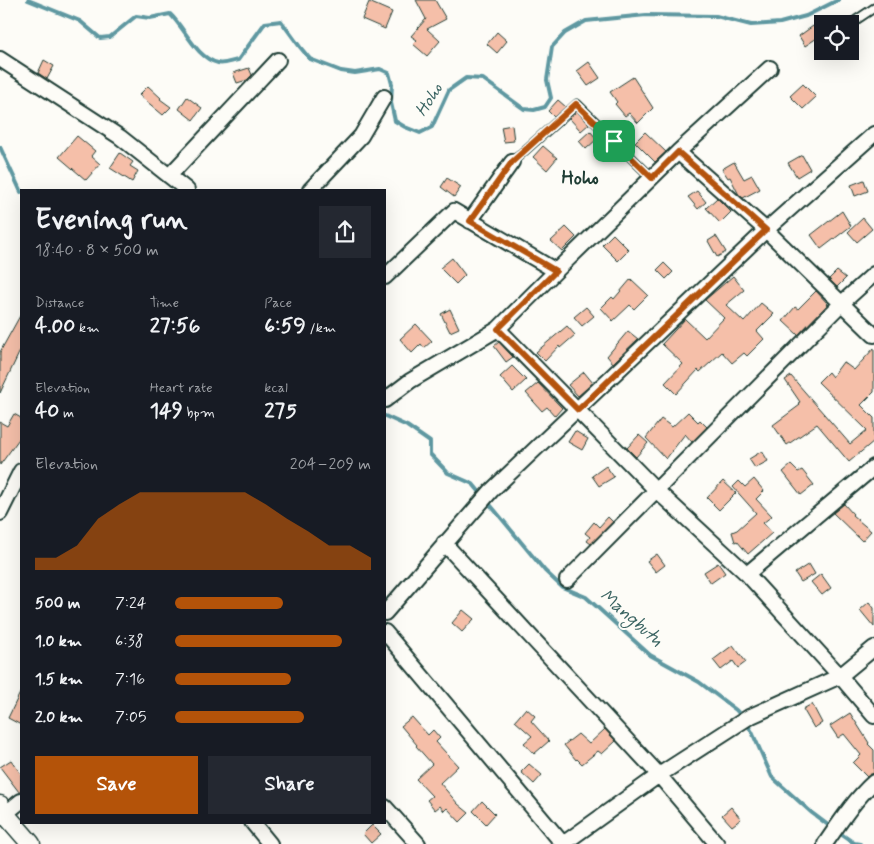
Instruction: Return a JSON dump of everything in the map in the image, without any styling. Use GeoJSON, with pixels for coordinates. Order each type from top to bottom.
{"type":"FeatureCollection","features":[{"type":"Feature","properties":{"kind":"street"},"geometry":{"type":"LineString","coordinates":[[0,59],[120,137],[185,189]]}},
{"type":"Feature","properties":{"kind":"street"},"geometry":{"type":"LineString","coordinates":[[169,176],[278,60]]}},
{"type":"Feature","properties":{"kind":"street"},"geometry":{"type":"LineString","coordinates":[[386,399],[410,381],[498,329],[678,152],[770,68]]}},
{"type":"Feature","properties":{"kind":"street"},"geometry":{"type":"LineString","coordinates":[[311,189],[360,136],[384,97]]}},
{"type":"Feature","properties":{"kind":"street"},"geometry":{"type":"LineString","coordinates":[[386,612],[491,491],[766,230],[874,134]]}},
{"type":"Feature","properties":{"kind":"street"},"geometry":{"type":"LineString","coordinates":[[678,152],[766,230],[874,335]]}},
{"type":"Feature","properties":{"kind":"street"},"geometry":{"type":"LineString","coordinates":[[470,221],[512,162]]}},
{"type":"Feature","properties":{"kind":"street"},"geometry":{"type":"LineString","coordinates":[[386,276],[454,211],[556,271]]}},
{"type":"Feature","properties":{"kind":"street"},"geometry":{"type":"LineString","coordinates":[[567,580],[841,304],[874,274]]}},
{"type":"Feature","properties":{"kind":"street"},"geometry":{"type":"LineString","coordinates":[[498,329],[656,490],[748,574],[874,716]]}},
{"type":"Feature","properties":{"kind":"street"},"geometry":{"type":"LineString","coordinates":[[0,513],[20,473]]}},
{"type":"Feature","properties":{"kind":"street"},"geometry":{"type":"LineString","coordinates":[[748,574],[871,475]]}},
{"type":"Feature","properties":{"kind":"street"},"geometry":{"type":"LineString","coordinates":[[444,543],[659,775],[717,844]]}},
{"type":"Feature","properties":{"kind":"street"},"geometry":{"type":"LineString","coordinates":[[386,633],[563,844],[659,775],[749,717],[840,676],[874,648]]}},
{"type":"Feature","properties":{"kind":"street"},"geometry":{"type":"LineString","coordinates":[[832,834],[874,782]]}},
{"type":"Feature","properties":{"kind":"street"},"geometry":{"type":"LineString","coordinates":[[20,802],[2,812],[31,844]]}},
{"type":"Feature","properties":{"kind":"street"},"geometry":{"type":"LineString","coordinates":[[386,808],[418,844]]}},
{"type":"Feature","properties":{"kind":"street"},"geometry":{"type":"LineString","coordinates":[[254,824],[270,844]]}},
{"type":"Feature","properties":{"kind":"lane"},"geometry":{"type":"LineString","coordinates":[[859,18],[874,8]]}},
{"type":"Feature","properties":{"kind":"lane"},"geometry":{"type":"LineString","coordinates":[[512,162],[576,104],[652,178]]}},
{"type":"Feature","properties":{"kind":"building"},"geometry":{"type":"Polygon","coordinates":[[[416,0],[435,0],[446,19],[427,29],[440,41],[427,56],[413,44],[417,40],[411,36],[426,19],[416,0]]]}},
{"type":"Feature","properties":{"kind":"building"},"geometry":{"type":"Polygon","coordinates":[[[369,2],[392,12],[385,29],[362,19],[369,2]]]}},
{"type":"Feature","properties":{"kind":"building"},"geometry":{"type":"Polygon","coordinates":[[[813,26],[814,27],[814,40],[805,46],[799,36],[813,26]]]}},
{"type":"Feature","properties":{"kind":"building"},"geometry":{"type":"Polygon","coordinates":[[[497,32],[507,41],[497,53],[487,44],[497,32]]]}},
{"type":"Feature","properties":{"kind":"building"},"geometry":{"type":"Polygon","coordinates":[[[44,60],[54,66],[47,79],[38,73],[44,60]]]}},
{"type":"Feature","properties":{"kind":"building"},"geometry":{"type":"Polygon","coordinates":[[[589,62],[600,78],[588,86],[577,71],[589,62]]]}},
{"type":"Feature","properties":{"kind":"building"},"geometry":{"type":"Polygon","coordinates":[[[249,68],[252,75],[247,80],[237,83],[233,73],[249,68]]]}},
{"type":"Feature","properties":{"kind":"building"},"geometry":{"type":"Polygon","coordinates":[[[633,77],[653,108],[638,123],[629,113],[625,116],[615,104],[617,102],[610,92],[633,77]]]}},
{"type":"Feature","properties":{"kind":"building"},"geometry":{"type":"Polygon","coordinates":[[[803,84],[816,97],[803,109],[790,96],[803,84]]]}},
{"type":"Feature","properties":{"kind":"building"},"geometry":{"type":"Polygon","coordinates":[[[148,86],[160,99],[171,107],[163,115],[139,95],[148,86]]]}},
{"type":"Feature","properties":{"kind":"building"},"geometry":{"type":"Polygon","coordinates":[[[187,97],[202,108],[193,120],[179,109],[187,97]]]}},
{"type":"Feature","properties":{"kind":"building"},"geometry":{"type":"Polygon","coordinates":[[[558,100],[566,107],[554,117],[548,111],[558,100]]]}},
{"type":"Feature","properties":{"kind":"building"},"geometry":{"type":"Polygon","coordinates":[[[577,111],[589,124],[581,131],[569,118],[577,111]]]}},
{"type":"Feature","properties":{"kind":"building"},"geometry":{"type":"Polygon","coordinates":[[[512,125],[514,141],[504,142],[501,127],[512,125]]]}},
{"type":"Feature","properties":{"kind":"building"},"geometry":{"type":"Polygon","coordinates":[[[590,131],[597,139],[586,149],[579,141],[590,131]]]}},
{"type":"Feature","properties":{"kind":"building"},"geometry":{"type":"Polygon","coordinates":[[[645,132],[666,152],[655,162],[635,142],[645,132]]]}},
{"type":"Feature","properties":{"kind":"building"},"geometry":{"type":"Polygon","coordinates":[[[77,136],[95,151],[91,156],[100,164],[86,180],[59,157],[77,136]]]}},
{"type":"Feature","properties":{"kind":"building"},"geometry":{"type":"Polygon","coordinates":[[[543,146],[557,158],[547,170],[533,157],[543,146]]]}},
{"type":"Feature","properties":{"kind":"building"},"geometry":{"type":"Polygon","coordinates":[[[120,153],[133,162],[130,166],[138,171],[132,182],[110,168],[120,153]]]}},
{"type":"Feature","properties":{"kind":"building"},"geometry":{"type":"Polygon","coordinates":[[[802,155],[810,169],[797,177],[788,163],[802,155]]]}},
{"type":"Feature","properties":{"kind":"building"},"geometry":{"type":"Polygon","coordinates":[[[734,162],[744,179],[752,175],[760,189],[743,198],[739,195],[730,177],[728,178],[722,169],[734,162]]]}},
{"type":"Feature","properties":{"kind":"building"},"geometry":{"type":"Polygon","coordinates":[[[447,178],[461,187],[454,197],[441,187],[447,178]]]}},
{"type":"Feature","properties":{"kind":"building"},"geometry":{"type":"Polygon","coordinates":[[[864,180],[868,191],[855,196],[851,185],[864,180]]]}},
{"type":"Feature","properties":{"kind":"building"},"geometry":{"type":"Polygon","coordinates":[[[697,191],[706,202],[698,209],[688,197],[697,191]]]}},
{"type":"Feature","properties":{"kind":"building"},"geometry":{"type":"Polygon","coordinates":[[[717,198],[731,212],[720,223],[706,208],[717,198]]]}},
{"type":"Feature","properties":{"kind":"building"},"geometry":{"type":"Polygon","coordinates":[[[842,211],[851,226],[821,249],[811,235],[842,211]]]}},
{"type":"Feature","properties":{"kind":"building"},"geometry":{"type":"Polygon","coordinates":[[[863,218],[872,229],[857,242],[848,232],[863,218]]]}},
{"type":"Feature","properties":{"kind":"building"},"geometry":{"type":"Polygon","coordinates":[[[566,227],[576,237],[562,251],[551,241],[566,227]]]}},
{"type":"Feature","properties":{"kind":"building"},"geometry":{"type":"Polygon","coordinates":[[[613,234],[629,250],[618,261],[602,245],[613,234]]]}},
{"type":"Feature","properties":{"kind":"building"},"geometry":{"type":"Polygon","coordinates":[[[716,236],[726,252],[717,257],[708,241],[716,236]]]}},
{"type":"Feature","properties":{"kind":"building"},"geometry":{"type":"Polygon","coordinates":[[[452,258],[465,275],[456,284],[440,268],[452,258]]]}},
{"type":"Feature","properties":{"kind":"building"},"geometry":{"type":"Polygon","coordinates":[[[664,263],[673,272],[666,279],[657,270],[664,263]]]}},
{"type":"Feature","properties":{"kind":"building"},"geometry":{"type":"Polygon","coordinates":[[[837,271],[846,278],[837,287],[829,279],[837,271]]]}},
{"type":"Feature","properties":{"kind":"building"},"geometry":{"type":"Polygon","coordinates":[[[733,276],[744,290],[726,305],[744,322],[761,303],[774,314],[757,331],[764,339],[747,356],[744,353],[732,363],[722,352],[700,372],[698,370],[676,394],[665,383],[683,364],[662,344],[685,319],[705,338],[724,318],[705,300],[733,276]]]}},
{"type":"Feature","properties":{"kind":"building"},"geometry":{"type":"Polygon","coordinates":[[[631,279],[648,295],[634,309],[630,305],[613,321],[601,308],[612,297],[614,299],[631,279]]]}},
{"type":"Feature","properties":{"kind":"building"},"geometry":{"type":"Polygon","coordinates":[[[816,291],[828,304],[798,335],[783,321],[795,307],[798,309],[816,291]]]}},
{"type":"Feature","properties":{"kind":"building"},"geometry":{"type":"Polygon","coordinates":[[[586,307],[594,316],[582,326],[574,317],[586,307]]]}},
{"type":"Feature","properties":{"kind":"building"},"geometry":{"type":"Polygon","coordinates":[[[450,309],[459,328],[450,332],[441,314],[450,309]]]}},
{"type":"Feature","properties":{"kind":"building"},"geometry":{"type":"Polygon","coordinates":[[[20,316],[20,351],[0,393],[0,352],[20,316]]]}},
{"type":"Feature","properties":{"kind":"building"},"geometry":{"type":"Polygon","coordinates":[[[416,324],[432,341],[424,348],[421,344],[412,353],[400,339],[416,324]]]}},
{"type":"Feature","properties":{"kind":"building"},"geometry":{"type":"Polygon","coordinates":[[[567,326],[575,335],[560,348],[559,346],[545,361],[536,352],[567,326]]]}},
{"type":"Feature","properties":{"kind":"building"},"geometry":{"type":"Polygon","coordinates":[[[628,331],[638,339],[613,363],[607,356],[628,331]]]}},
{"type":"Feature","properties":{"kind":"building"},"geometry":{"type":"Polygon","coordinates":[[[499,342],[513,357],[506,362],[494,346],[499,342]]]}},
{"type":"Feature","properties":{"kind":"building"},"geometry":{"type":"Polygon","coordinates":[[[874,348],[874,392],[861,405],[874,418],[874,441],[849,462],[817,424],[787,445],[773,425],[800,405],[798,403],[800,402],[785,380],[791,376],[850,444],[867,430],[818,382],[828,372],[832,377],[843,362],[854,370],[874,348]]]}},
{"type":"Feature","properties":{"kind":"building"},"geometry":{"type":"Polygon","coordinates":[[[512,366],[526,380],[513,392],[500,377],[512,366]]]}},
{"type":"Feature","properties":{"kind":"building"},"geometry":{"type":"Polygon","coordinates":[[[584,372],[593,383],[578,396],[568,385],[584,372]]]}},
{"type":"Feature","properties":{"kind":"building"},"geometry":{"type":"Polygon","coordinates":[[[538,383],[562,408],[555,416],[547,407],[542,411],[526,393],[538,383]]]}},
{"type":"Feature","properties":{"kind":"building"},"geometry":{"type":"Polygon","coordinates":[[[688,412],[698,422],[700,420],[707,427],[692,442],[685,434],[666,459],[646,438],[661,419],[672,427],[688,412]]]}},
{"type":"Feature","properties":{"kind":"building"},"geometry":{"type":"Polygon","coordinates":[[[14,414],[20,417],[20,437],[0,465],[0,422],[7,426],[14,414]]]}},
{"type":"Feature","properties":{"kind":"building"},"geometry":{"type":"Polygon","coordinates":[[[575,431],[588,439],[582,450],[568,442],[575,431]]]}},
{"type":"Feature","properties":{"kind":"building"},"geometry":{"type":"Polygon","coordinates":[[[639,435],[648,443],[636,457],[627,448],[639,435]]]}},
{"type":"Feature","properties":{"kind":"building"},"geometry":{"type":"Polygon","coordinates":[[[762,451],[768,461],[755,468],[749,459],[762,451]]]}},
{"type":"Feature","properties":{"kind":"building"},"geometry":{"type":"Polygon","coordinates":[[[791,465],[798,472],[802,470],[814,485],[801,495],[783,472],[791,465]]]}},
{"type":"Feature","properties":{"kind":"building"},"geometry":{"type":"Polygon","coordinates":[[[606,466],[614,477],[599,486],[592,476],[606,466]]]}},
{"type":"Feature","properties":{"kind":"building"},"geometry":{"type":"Polygon","coordinates":[[[754,479],[764,491],[756,499],[772,516],[763,523],[772,533],[748,554],[737,541],[735,542],[732,532],[737,530],[756,513],[733,487],[739,481],[745,487],[754,479]]]}},
{"type":"Feature","properties":{"kind":"building"},"geometry":{"type":"Polygon","coordinates":[[[723,481],[736,493],[719,510],[707,498],[723,481]]]}},
{"type":"Feature","properties":{"kind":"building"},"geometry":{"type":"Polygon","coordinates":[[[844,504],[852,515],[871,531],[862,541],[833,513],[844,504]]]}},
{"type":"Feature","properties":{"kind":"building"},"geometry":{"type":"Polygon","coordinates":[[[608,517],[613,522],[591,544],[587,541],[590,537],[585,533],[594,522],[599,527],[608,517]]]}},
{"type":"Feature","properties":{"kind":"building"},"geometry":{"type":"Polygon","coordinates":[[[657,554],[665,565],[656,572],[647,561],[657,554]]]}},
{"type":"Feature","properties":{"kind":"building"},"geometry":{"type":"Polygon","coordinates":[[[718,563],[725,573],[711,583],[704,572],[718,563]]]}},
{"type":"Feature","properties":{"kind":"building"},"geometry":{"type":"Polygon","coordinates":[[[809,564],[815,574],[801,582],[795,573],[809,564]]]}},
{"type":"Feature","properties":{"kind":"building"},"geometry":{"type":"Polygon","coordinates":[[[821,574],[831,588],[822,595],[811,582],[821,574]]]}},
{"type":"Feature","properties":{"kind":"building"},"geometry":{"type":"Polygon","coordinates":[[[869,602],[874,608],[874,627],[860,610],[869,602]]]}},
{"type":"Feature","properties":{"kind":"building"},"geometry":{"type":"Polygon","coordinates":[[[463,610],[474,619],[462,632],[452,623],[463,610]]]}},
{"type":"Feature","properties":{"kind":"building"},"geometry":{"type":"Polygon","coordinates":[[[733,645],[746,662],[738,668],[733,661],[721,670],[713,660],[733,645]]]}},
{"type":"Feature","properties":{"kind":"building"},"geometry":{"type":"Polygon","coordinates":[[[20,693],[20,724],[8,718],[20,693]]]}},
{"type":"Feature","properties":{"kind":"building"},"geometry":{"type":"Polygon","coordinates":[[[812,704],[822,723],[814,728],[803,709],[812,704]]]}},
{"type":"Feature","properties":{"kind":"building"},"geometry":{"type":"Polygon","coordinates":[[[526,708],[535,716],[531,721],[549,741],[534,754],[524,743],[532,736],[515,721],[526,708]]]}},
{"type":"Feature","properties":{"kind":"building"},"geometry":{"type":"Polygon","coordinates":[[[850,713],[868,744],[874,750],[874,773],[867,777],[853,763],[861,755],[844,734],[838,738],[830,726],[850,713]]]}},
{"type":"Feature","properties":{"kind":"building"},"geometry":{"type":"Polygon","coordinates":[[[412,717],[428,735],[433,730],[440,738],[436,742],[458,766],[440,783],[458,804],[469,813],[460,822],[447,808],[444,811],[440,806],[435,810],[427,800],[432,796],[416,779],[432,764],[401,726],[412,717]]]}},
{"type":"Feature","properties":{"kind":"building"},"geometry":{"type":"Polygon","coordinates":[[[605,729],[616,741],[602,754],[598,751],[582,764],[576,760],[564,745],[578,734],[589,744],[605,729]]]}},
{"type":"Feature","properties":{"kind":"building"},"geometry":{"type":"Polygon","coordinates":[[[11,760],[20,773],[20,792],[19,792],[0,767],[11,760]]]}},
{"type":"Feature","properties":{"kind":"building"},"geometry":{"type":"Polygon","coordinates":[[[529,764],[542,775],[534,784],[521,772],[529,764]]]}},
{"type":"Feature","properties":{"kind":"building"},"geometry":{"type":"Polygon","coordinates":[[[482,801],[495,814],[486,824],[473,811],[482,801]]]}},
{"type":"Feature","properties":{"kind":"building"},"geometry":{"type":"Polygon","coordinates":[[[731,807],[741,819],[732,826],[722,815],[731,807]]]}},
{"type":"Feature","properties":{"kind":"building"},"geometry":{"type":"Polygon","coordinates":[[[372,825],[381,834],[371,843],[363,834],[372,825]]]}},
{"type":"Feature","properties":{"kind":"waterway","name":"Hoho"},"geometry":{"type":"LineString","coordinates":[[28,0],[80,21],[100,38],[110,37],[136,16],[150,18],[170,14],[203,55],[210,60],[220,63],[238,60],[265,23],[281,21],[310,59],[341,71],[355,73],[380,69],[389,73],[392,84],[391,103],[395,121],[420,133],[432,127],[449,90],[466,78],[483,79],[524,109],[534,110],[545,107],[551,98],[547,80],[552,47],[565,33],[586,21],[646,15],[716,16],[751,25],[780,23],[806,16],[838,0]]}},
{"type":"Feature","properties":{"kind":"waterway","name":"Mangbutu"},"geometry":{"type":"LineString","coordinates":[[0,147],[20,190]]}},
{"type":"Feature","properties":{"kind":"waterway","name":"Mangbutu"},"geometry":{"type":"LineString","coordinates":[[386,416],[407,426],[430,442],[430,454],[448,473],[473,484],[545,571],[562,587],[586,597],[650,655],[699,682],[736,710],[752,732],[772,777],[812,813],[832,828]]}},
{"type":"Feature","properties":{"kind":"waterway","name":"Mangbutu"},"geometry":{"type":"LineString","coordinates":[[838,832],[854,843],[860,844]]}},
{"type":"Feature","properties":{"kind":"district","name":"Hoho"},"geometry":{"type":"Point","coordinates":[580,178]}},
{"type":"Feature","properties":{"kind":"route"},"geometry":{"type":"LineString","coordinates":[[576,104],[614,141],[652,178],[678,152],[766,230],[578,410],[498,329],[556,271],[470,221],[512,162],[576,104]]}}]}
